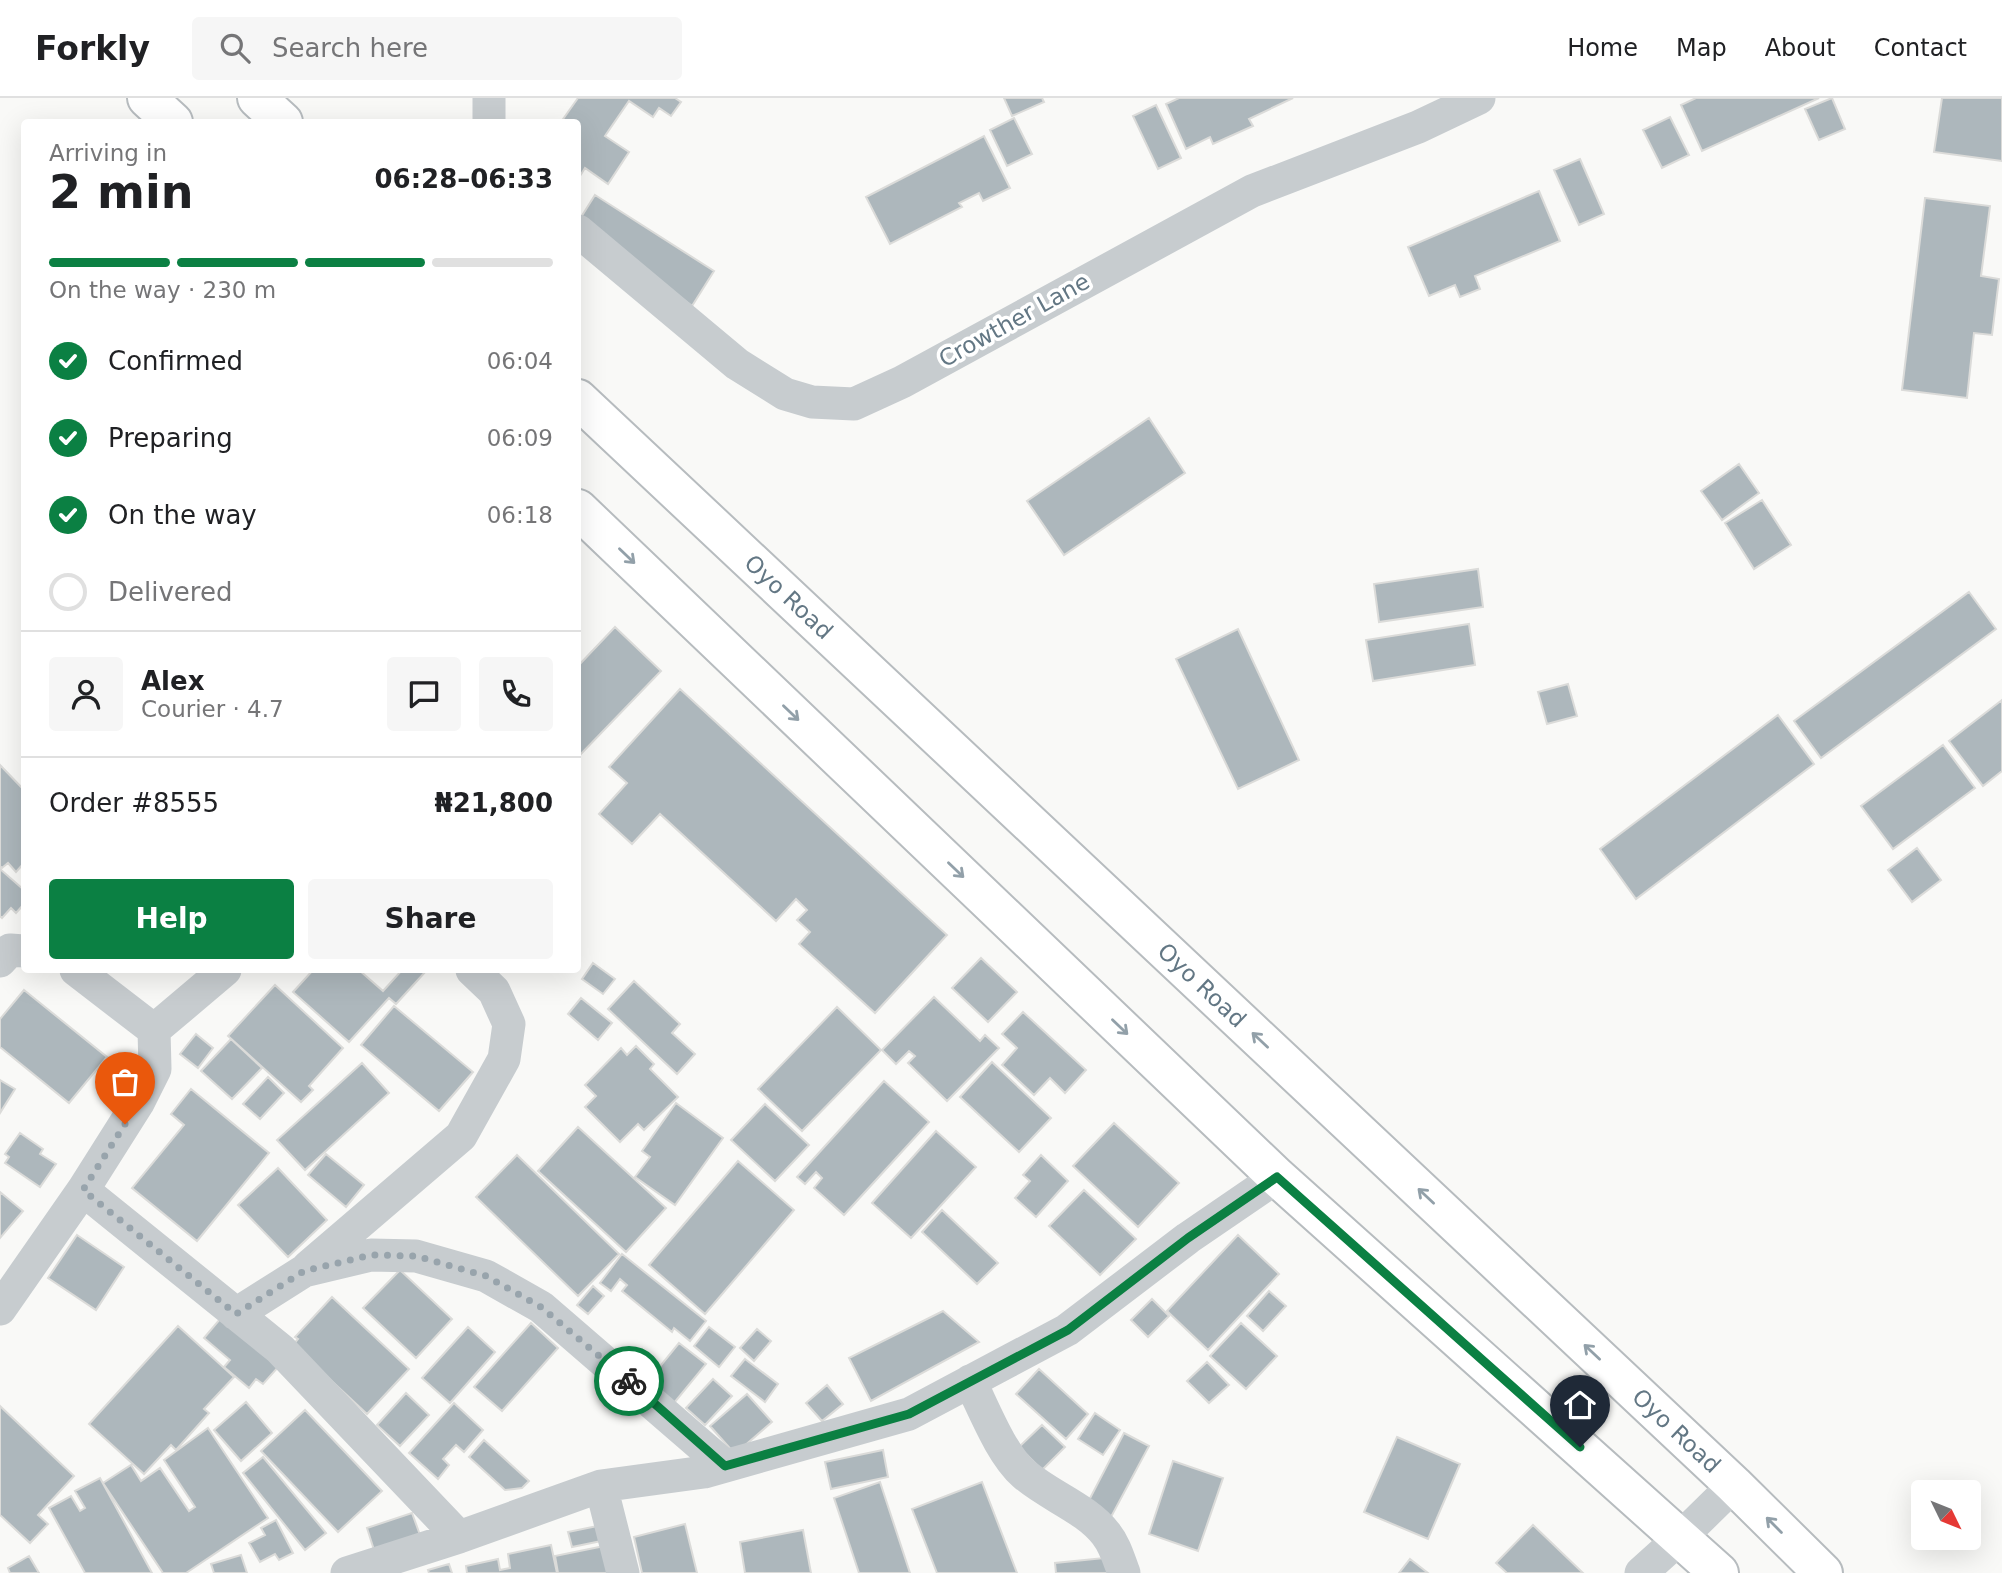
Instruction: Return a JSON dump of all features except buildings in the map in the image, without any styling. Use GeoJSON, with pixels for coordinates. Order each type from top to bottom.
{"type":"FeatureCollection","features":[{"type":"Feature","properties":{"kind":"highway"},"geometry":{"type":"LineString","coordinates":[[147,98],[170,119]]}},
{"type":"Feature","properties":{"kind":"highway"},"geometry":{"type":"LineString","coordinates":[[257,98],[280,119]]}},
{"type":"Feature","properties":{"kind":"highway","name":"Oyo Road"},"geometry":{"type":"LineString","coordinates":[[581,402],[1734,1485],[1823,1573]]}},
{"type":"Feature","properties":{"kind":"highway"},"geometry":{"type":"LineString","coordinates":[[581,512],[1277,1177],[1719,1573]]}},
{"type":"Feature","properties":{"kind":"street"},"geometry":{"type":"LineString","coordinates":[[488,119],[489,98]]}},
{"type":"Feature","properties":{"kind":"street","name":"Crowther Lane"},"geometry":{"type":"LineString","coordinates":[[581,234],[737,364],[785,394],[812,402],[854,404],[902,382],[1252,191],[1418,127],[1479,98]]}},
{"type":"Feature","properties":{"kind":"street"},"geometry":{"type":"LineString","coordinates":[[0,961],[10,950],[21,951]]}},
{"type":"Feature","properties":{"kind":"street"},"geometry":{"type":"LineString","coordinates":[[80,973],[154,1030]]}},
{"type":"Feature","properties":{"kind":"street"},"geometry":{"type":"LineString","coordinates":[[154,1030],[221,973]]}},
{"type":"Feature","properties":{"kind":"street"},"geometry":{"type":"LineString","coordinates":[[236,1314],[304,1271],[461,1136],[504,1059],[509,1024],[494,991],[475,973]]}},
{"type":"Feature","properties":{"kind":"street"},"geometry":{"type":"LineString","coordinates":[[0,1309],[83,1190],[138,1103],[155,1069],[154,1030]]}},
{"type":"Feature","properties":{"kind":"street"},"geometry":{"type":"LineString","coordinates":[[347,1573],[460,1537],[601,1486],[704,1472],[909,1414],[1068,1330],[1188,1238],[1277,1177]]}},
{"type":"Feature","properties":{"kind":"street"},"geometry":{"type":"LineString","coordinates":[[83,1190],[280,1349],[460,1537]]}},
{"type":"Feature","properties":{"kind":"street"},"geometry":{"type":"LineString","coordinates":[[304,1271],[371,1255],[416,1256],[486,1276],[541,1307],[725,1466]]}},
{"type":"Feature","properties":{"kind":"street"},"geometry":{"type":"LineString","coordinates":[[971,1381],[1002,1443],[1023,1473],[1105,1532],[1124,1573]]}},
{"type":"Feature","properties":{"kind":"street"},"geometry":{"type":"LineString","coordinates":[[1641,1573],[1734,1485]]}},
{"type":"Feature","properties":{"kind":"street"},"geometry":{"type":"LineString","coordinates":[[601,1486],[623,1573]]}},
{"type":"Feature","properties":{"kind":"way so far"},"geometry":{"type":"LineString","coordinates":[[125,1124],[83,1190],[236,1314],[304,1271],[371,1255],[416,1256],[486,1276],[541,1307],[629,1381]]}},
{"type":"Feature","properties":{"kind":"route"},"geometry":{"type":"LineString","coordinates":[[629,1381],[725,1466],[909,1414],[1068,1330],[1188,1238],[1277,1177],[1580,1447]]}}]}
